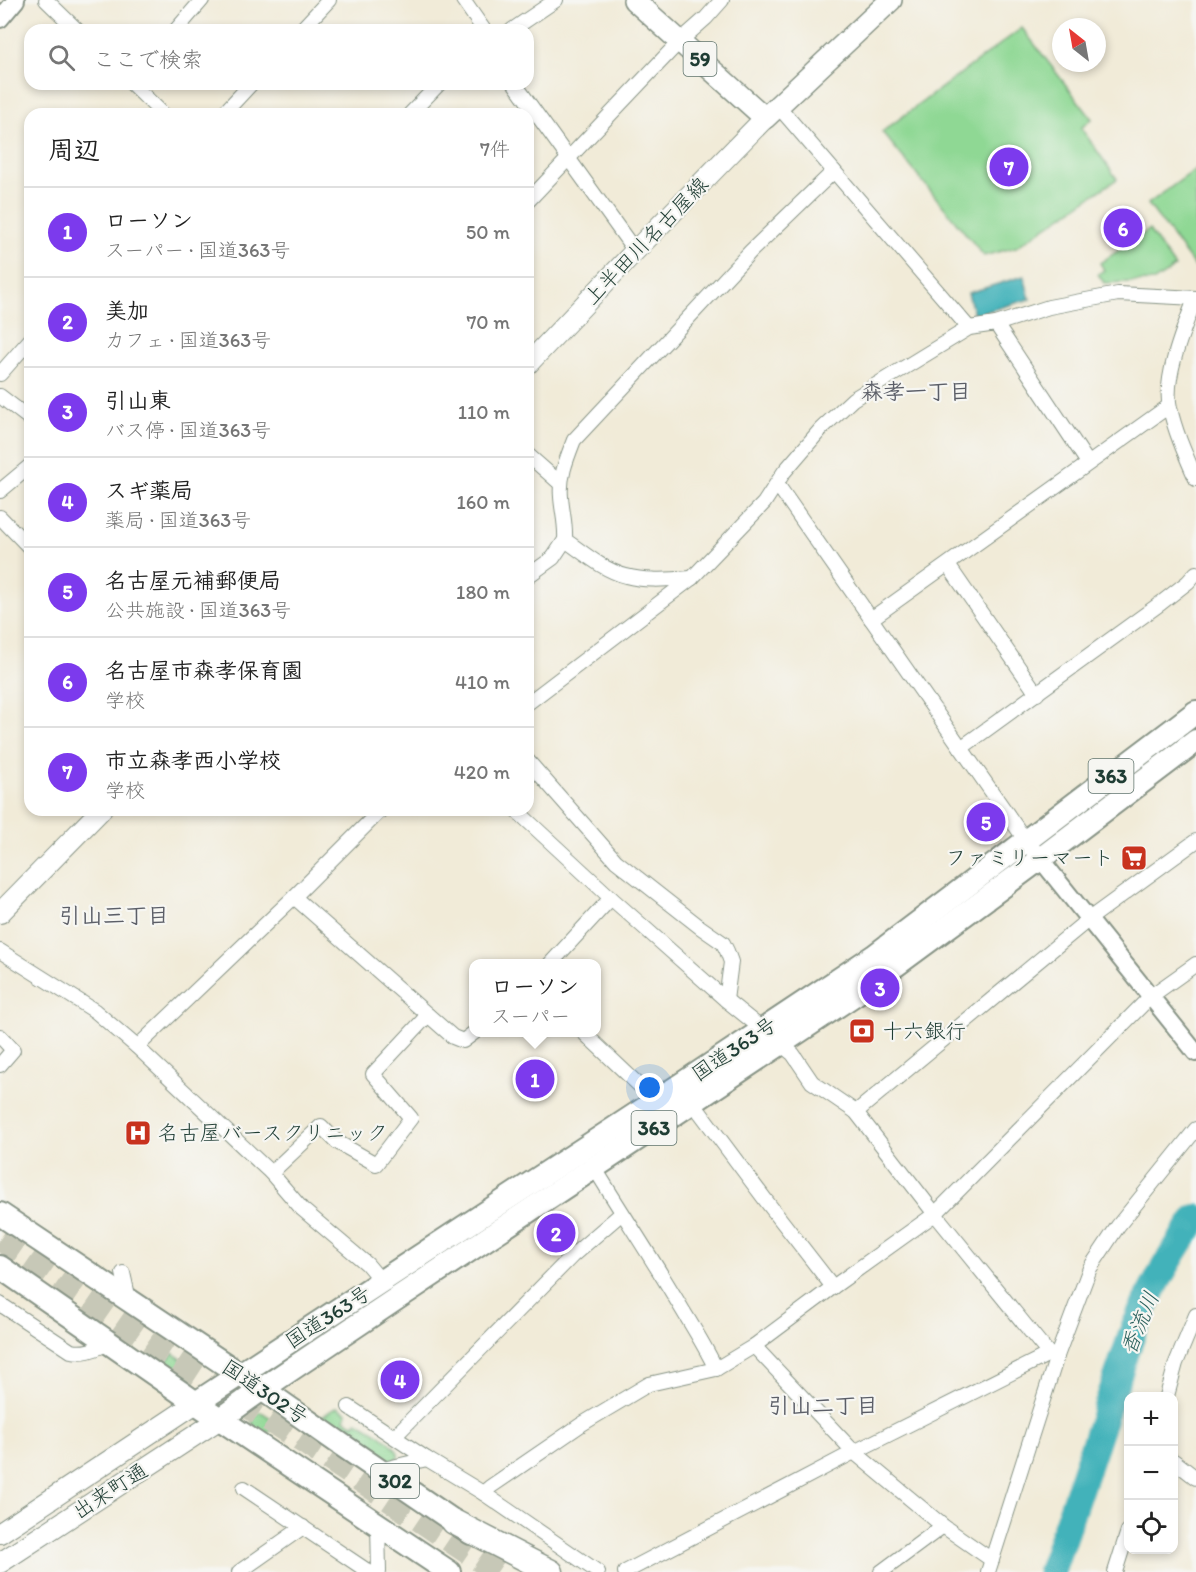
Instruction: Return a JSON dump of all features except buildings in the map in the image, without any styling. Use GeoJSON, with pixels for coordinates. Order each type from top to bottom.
{"type":"FeatureCollection","features":[{"type":"Feature","properties":{"kind":"highway","name":"国道363号"},"geometry":{"type":"LineString","coordinates":[[196,1403],[874,956],[1196,712]]}},
{"type":"Feature","properties":{"kind":"highway","name":"国道363号"},"geometry":{"type":"LineString","coordinates":[[220,1419],[869,985],[1196,741]]}},
{"type":"Feature","properties":{"kind":"highway","name":"国道302号"},"geometry":{"type":"LineString","coordinates":[[0,1214],[262,1389],[529,1572]]}},
{"type":"Feature","properties":{"kind":"highway","name":"302"},"geometry":{"type":"LineString","coordinates":[[0,1267],[196,1403],[449,1572]]}},
{"type":"Feature","properties":{"kind":"highway"},"geometry":{"type":"LineString","coordinates":[[454,1522],[551,1572]]}},
{"type":"Feature","properties":{"kind":"main road","name":"59"},"geometry":{"type":"LineString","coordinates":[[634,0],[680,41],[771,112]]}},
{"type":"Feature","properties":{"kind":"main road"},"geometry":{"type":"LineString","coordinates":[[771,112],[891,0]]}},
{"type":"Feature","properties":{"kind":"main road","name":"上半田川名古屋線"},"geometry":{"type":"LineString","coordinates":[[534,358],[771,112]]}},
{"type":"Feature","properties":{"kind":"main road"},"geometry":{"type":"LineString","coordinates":[[0,913],[95,816]]}},
{"type":"Feature","properties":{"kind":"main road","name":"出来町通"},"geometry":{"type":"LineString","coordinates":[[0,1533],[196,1403]]}},
{"type":"Feature","properties":{"kind":"main road","name":"出来町通"},"geometry":{"type":"LineString","coordinates":[[0,1563],[220,1419]]}},
{"type":"Feature","properties":{"kind":"street"},"geometry":{"type":"LineString","coordinates":[[0,19],[16,0]]}},
{"type":"Feature","properties":{"kind":"street"},"geometry":{"type":"LineString","coordinates":[[46,0],[70,24]]}},
{"type":"Feature","properties":{"kind":"street"},"geometry":{"type":"LineString","coordinates":[[181,24],[202,0]]}},
{"type":"Feature","properties":{"kind":"street"},"geometry":{"type":"LineString","coordinates":[[307,24],[329,0]]}},
{"type":"Feature","properties":{"kind":"street"},"geometry":{"type":"LineString","coordinates":[[463,0],[480,24]]}},
{"type":"Feature","properties":{"kind":"street"},"geometry":{"type":"LineString","coordinates":[[521,24],[555,0]]}},
{"type":"Feature","properties":{"kind":"street"},"geometry":{"type":"LineString","coordinates":[[534,195],[722,0]]}},
{"type":"Feature","properties":{"kind":"street"},"geometry":{"type":"LineString","coordinates":[[138,90],[157,108]]}},
{"type":"Feature","properties":{"kind":"street"},"geometry":{"type":"LineString","coordinates":[[229,108],[245,90]]}},
{"type":"Feature","properties":{"kind":"street"},"geometry":{"type":"LineString","coordinates":[[416,108],[434,90]]}},
{"type":"Feature","properties":{"kind":"street"},"geometry":{"type":"LineString","coordinates":[[519,90],[532,108]]}},
{"type":"Feature","properties":{"kind":"street"},"geometry":{"type":"LineString","coordinates":[[534,111],[635,251]]}},
{"type":"Feature","properties":{"kind":"street"},"geometry":{"type":"LineString","coordinates":[[771,112],[834,171],[969,328]]}},
{"type":"Feature","properties":{"kind":"street"},"geometry":{"type":"LineString","coordinates":[[534,572],[552,558],[565,540],[566,526],[560,495],[565,462],[574,440],[751,251],[834,171]]}},
{"type":"Feature","properties":{"kind":"street"},"geometry":{"type":"LineString","coordinates":[[534,698],[692,578],[764,503],[784,472],[821,429],[853,399],[969,328],[996,324],[1049,307],[1118,294],[1196,299],[1173,365],[1169,406],[1196,478]]}},
{"type":"Feature","properties":{"kind":"street"},"geometry":{"type":"LineString","coordinates":[[996,324],[1088,463]]}},
{"type":"Feature","properties":{"kind":"street"},"geometry":{"type":"LineString","coordinates":[[0,374],[24,347]]}},
{"type":"Feature","properties":{"kind":"street"},"geometry":{"type":"LineString","coordinates":[[0,396],[24,414]]}},
{"type":"Feature","properties":{"kind":"street"},"geometry":{"type":"LineString","coordinates":[[872,619],[1169,406]]}},
{"type":"Feature","properties":{"kind":"street"},"geometry":{"type":"LineString","coordinates":[[534,460],[561,484]]}},
{"type":"Feature","properties":{"kind":"street"},"geometry":{"type":"LineString","coordinates":[[0,490],[24,471]]}},
{"type":"Feature","properties":{"kind":"street"},"geometry":{"type":"LineString","coordinates":[[777,484],[1026,841],[1196,1053]]}},
{"type":"Feature","properties":{"kind":"street"},"geometry":{"type":"LineString","coordinates":[[0,517],[24,542]]}},
{"type":"Feature","properties":{"kind":"street"},"geometry":{"type":"LineString","coordinates":[[565,540],[602,566],[626,577],[692,578]]}},
{"type":"Feature","properties":{"kind":"street"},"geometry":{"type":"LineString","coordinates":[[948,565],[1037,694]]}},
{"type":"Feature","properties":{"kind":"street"},"geometry":{"type":"LineString","coordinates":[[961,748],[1161,603],[1196,573]]}},
{"type":"Feature","properties":{"kind":"street"},"geometry":{"type":"LineString","coordinates":[[534,768],[616,861],[723,943],[731,962],[726,1000]]}},
{"type":"Feature","properties":{"kind":"street"},"geometry":{"type":"LineString","coordinates":[[137,1047],[375,816]]}},
{"type":"Feature","properties":{"kind":"street"},"geometry":{"type":"LineString","coordinates":[[522,816],[726,1000],[793,1054],[812,1082],[856,1112],[935,1214],[1053,1355]]}},
{"type":"Feature","properties":{"kind":"street"},"geometry":{"type":"LineString","coordinates":[[856,1112],[1089,919],[1196,841]]}},
{"type":"Feature","properties":{"kind":"street"},"geometry":{"type":"LineString","coordinates":[[294,897],[453,1037],[463,1041],[469,1036]]}},
{"type":"Feature","properties":{"kind":"street"},"geometry":{"type":"LineString","coordinates":[[554,959],[611,898]]}},
{"type":"Feature","properties":{"kind":"street"},"geometry":{"type":"LineString","coordinates":[[0,951],[94,1011],[137,1047],[271,1173],[302,1209],[367,1264],[382,1282]]}},
{"type":"Feature","properties":{"kind":"street"},"geometry":{"type":"LineString","coordinates":[[483,1493],[582,1424],[649,1384],[716,1369],[754,1347],[935,1214],[1151,996],[1196,964]]}},
{"type":"Feature","properties":{"kind":"street"},"geometry":{"type":"LineString","coordinates":[[271,1173],[321,1126],[337,1142],[376,1164],[411,1118],[373,1074],[428,1015]]}},
{"type":"Feature","properties":{"kind":"street"},"geometry":{"type":"LineString","coordinates":[[0,1036],[13,1050],[0,1065]]}},
{"type":"Feature","properties":{"kind":"street"},"geometry":{"type":"LineString","coordinates":[[588,1037],[641,1087],[653,1103]]}},
{"type":"Feature","properties":{"kind":"street"},"geometry":{"type":"LineString","coordinates":[[693,1103],[833,1287]]}},
{"type":"Feature","properties":{"kind":"street"},"geometry":{"type":"LineString","coordinates":[[754,1347],[854,1452],[990,1566],[1053,1355],[1090,1268],[1118,1226],[1196,1129]]}},
{"type":"Feature","properties":{"kind":"street"},"geometry":{"type":"LineString","coordinates":[[594,1167],[658,1267],[716,1369]]}},
{"type":"Feature","properties":{"kind":"street"},"geometry":{"type":"LineString","coordinates":[[395,1436],[572,1257],[622,1213]]}},
{"type":"Feature","properties":{"kind":"street"},"geometry":{"type":"LineString","coordinates":[[123,1273],[130,1301]]}},
{"type":"Feature","properties":{"kind":"street"},"geometry":{"type":"LineString","coordinates":[[3,1311],[71,1351],[88,1352],[108,1343]]}},
{"type":"Feature","properties":{"kind":"street"},"geometry":{"type":"LineString","coordinates":[[1168,1392],[1176,1363],[1196,1316]]}},
{"type":"Feature","properties":{"kind":"street"},"geometry":{"type":"LineString","coordinates":[[625,1572],[854,1452],[1053,1355]]}},
{"type":"Feature","properties":{"kind":"street"},"geometry":{"type":"LineString","coordinates":[[352,1412],[395,1436],[427,1459],[483,1493],[598,1572]]}},
{"type":"Feature","properties":{"kind":"street"},"geometry":{"type":"LineString","coordinates":[[379,1470],[427,1459]]}},
{"type":"Feature","properties":{"kind":"street"},"geometry":{"type":"LineString","coordinates":[[1178,1465],[1196,1478]]}},
{"type":"Feature","properties":{"kind":"street"},"geometry":{"type":"LineString","coordinates":[[243,1488],[369,1572]]}},
{"type":"Feature","properties":{"kind":"street"},"geometry":{"type":"LineString","coordinates":[[378,1523],[379,1572]]}},
{"type":"Feature","properties":{"kind":"street"},"geometry":{"type":"LineString","coordinates":[[881,1572],[943,1526]]}},
{"type":"Feature","properties":{"kind":"street"},"geometry":{"type":"LineString","coordinates":[[238,1572],[303,1527]]}},
{"type":"Feature","properties":{"kind":"street"},"geometry":{"type":"LineString","coordinates":[[1115,1572],[1124,1544]]}},
{"type":"Feature","properties":{"kind":"green space"},"geometry":{"type":"Polygon","coordinates":[[[1022,28],[1052,67],[1052,72],[1056,72],[1092,119],[1081,128],[1117,179],[1016,247],[984,256],[882,132],[1022,28]]]}},
{"type":"Feature","properties":{"kind":"green space"},"geometry":{"type":"Polygon","coordinates":[[[1196,169],[1196,268],[1148,204],[1196,169]]]}},
{"type":"Feature","properties":{"kind":"green space"},"geometry":{"type":"Polygon","coordinates":[[[1149,230],[1175,267],[1154,281],[1104,283],[1098,274],[1104,270],[1100,263],[1149,230]]]}},
{"type":"Feature","properties":{"kind":"green space"},"geometry":{"type":"Polygon","coordinates":[[[173,1353],[186,1363],[191,1373],[188,1382],[181,1385],[158,1372],[173,1353]]]}},
{"type":"Feature","properties":{"kind":"green space"},"geometry":{"type":"Polygon","coordinates":[[[337,1407],[347,1413],[344,1419],[354,1425],[357,1421],[392,1444],[398,1455],[395,1460],[380,1463],[315,1421],[337,1407]]]}},
{"type":"Feature","properties":{"kind":"green space"},"geometry":{"type":"Polygon","coordinates":[[[260,1412],[281,1425],[265,1434],[255,1428],[252,1422],[254,1416],[260,1412]]]}},
{"type":"Feature","properties":{"kind":"water"},"geometry":{"type":"Polygon","coordinates":[[[1024,276],[1030,299],[974,315],[968,293],[1024,276]]]}},
{"type":"Feature","properties":{"kind":"waterway","name":"香流川"},"geometry":{"type":"LineString","coordinates":[[1051,1572],[1133,1331],[1162,1273],[1196,1218]]}},
{"type":"Feature","properties":{"kind":"tunnel"},"geometry":{"type":"LineString","coordinates":[[0,1239],[159,1349],[305,1443],[497,1572]]}},
{"type":"Feature","properties":{"kind":"place","name":"市立森孝西小学校"},"geometry":{"type":"Point","coordinates":[1009,167]}},
{"type":"Feature","properties":{"kind":"place","name":"名古屋市森孝保育園"},"geometry":{"type":"Point","coordinates":[1123,228]}},
{"type":"Feature","properties":{"kind":"place","name":"名古屋元補郵便局"},"geometry":{"type":"Point","coordinates":[986,822]}},
{"type":"Feature","properties":{"kind":"place","name":"ファミリーマート"},"geometry":{"type":"Point","coordinates":[1134,858]}},
{"type":"Feature","properties":{"kind":"place","name":"引山東"},"geometry":{"type":"Point","coordinates":[880,988]}},
{"type":"Feature","properties":{"kind":"place","name":"十六銀行"},"geometry":{"type":"Point","coordinates":[862,1031]}},
{"type":"Feature","properties":{"kind":"place","name":"ローソン"},"geometry":{"type":"Point","coordinates":[535,1079]}},
{"type":"Feature","properties":{"kind":"place","name":"名古屋バースクリニック"},"geometry":{"type":"Point","coordinates":[138,1133]}},
{"type":"Feature","properties":{"kind":"place","name":"美加"},"geometry":{"type":"Point","coordinates":[556,1233]}},
{"type":"Feature","properties":{"kind":"place","name":"スギ薬局"},"geometry":{"type":"Point","coordinates":[400,1380]}},
{"type":"Feature","properties":{"kind":"district","name":"森孝一丁目"},"geometry":{"type":"Point","coordinates":[916,391]}},
{"type":"Feature","properties":{"kind":"district","name":"引山三丁目"},"geometry":{"type":"Point","coordinates":[114,915]}},
{"type":"Feature","properties":{"kind":"district","name":"引山二丁目"},"geometry":{"type":"Point","coordinates":[823,1405]}}]}
